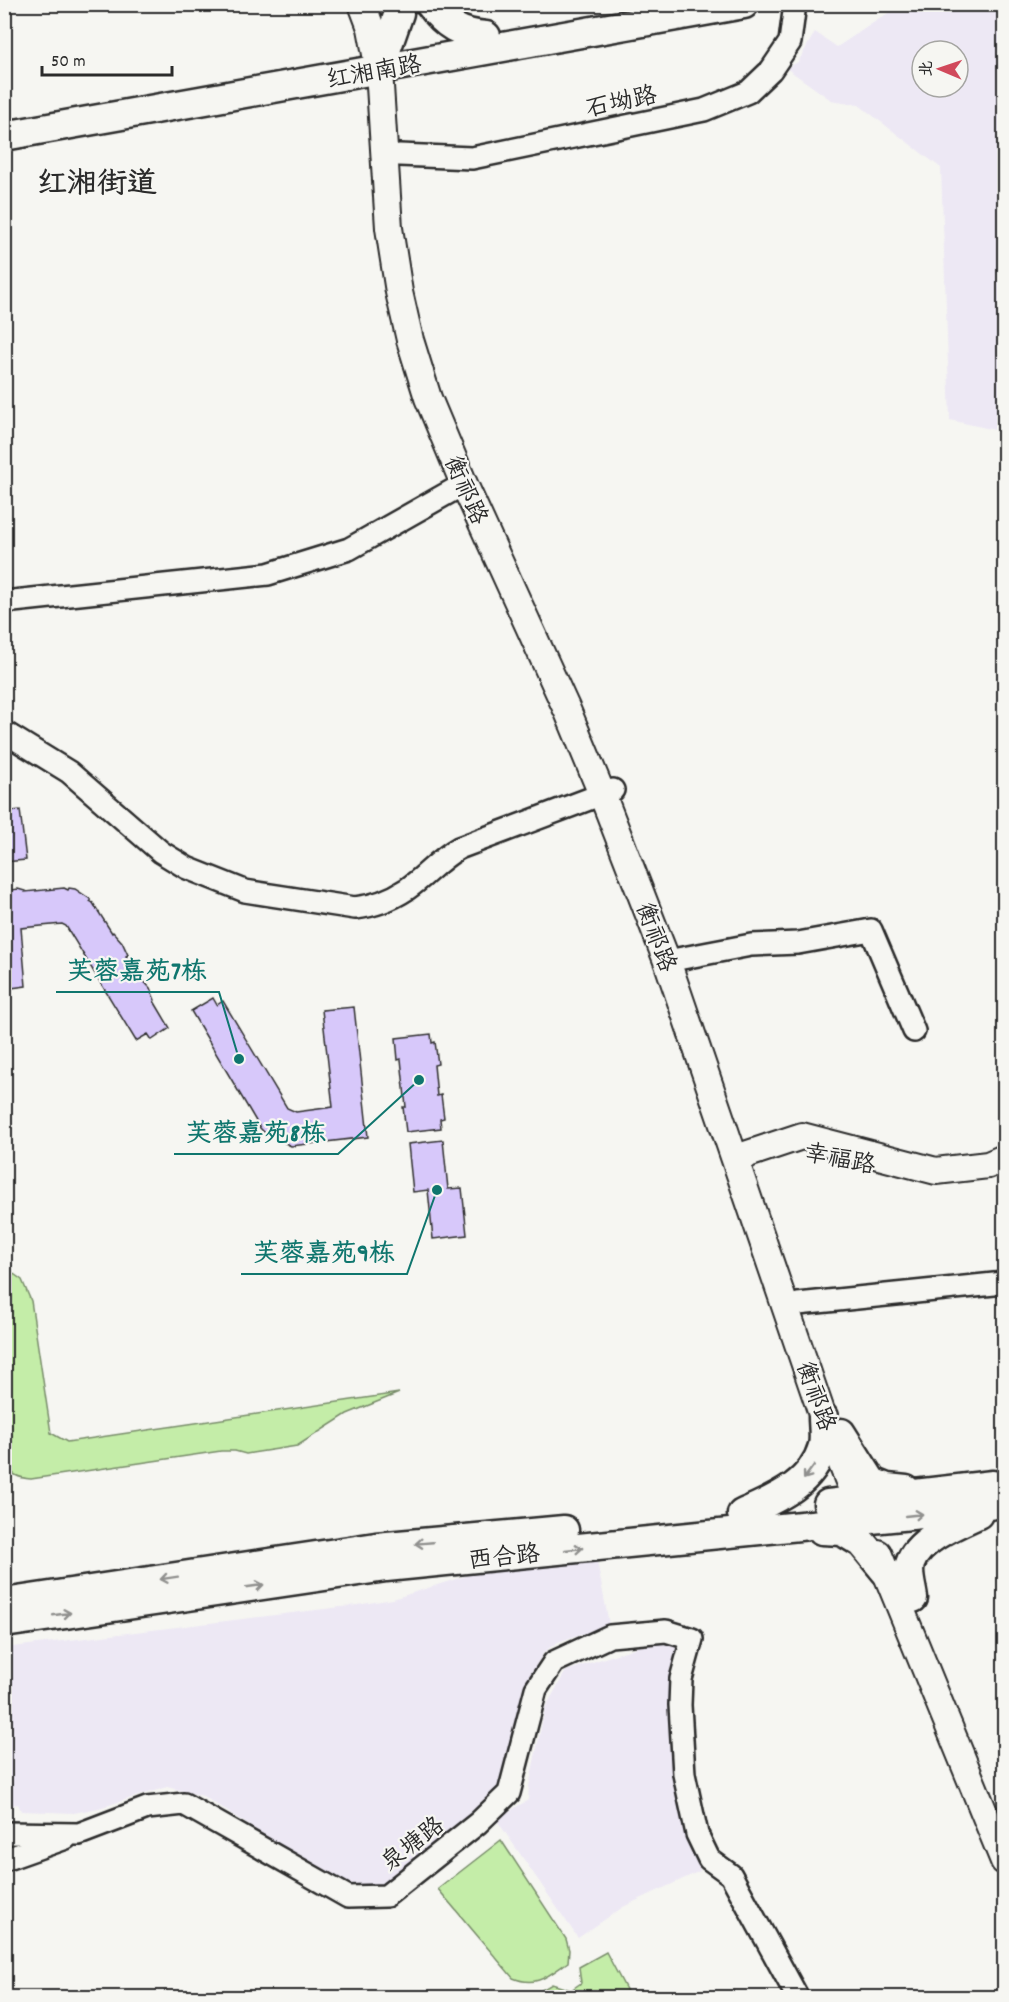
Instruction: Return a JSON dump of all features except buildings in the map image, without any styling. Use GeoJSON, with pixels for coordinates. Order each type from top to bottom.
{"type":"FeatureCollection","features":[{"type":"Feature","properties":{"kind":"main road"},"geometry":{"type":"LineString","coordinates":[[387,58],[400,4]]}},
{"type":"Feature","properties":{"kind":"main road"},"geometry":{"type":"LineString","coordinates":[[387,58],[413,14],[413,4]]}},
{"type":"Feature","properties":{"kind":"main road"},"geometry":{"type":"LineString","coordinates":[[430,4],[443,20],[454,28],[471,35],[486,36]]}},
{"type":"Feature","properties":{"kind":"main road","name":"红湘南路"},"geometry":{"type":"LineString","coordinates":[[4,136],[486,36],[659,4]]}},
{"type":"Feature","properties":{"kind":"main road","name":"红湘南路"},"geometry":{"type":"LineString","coordinates":[[4,120],[387,58],[744,4]]}},
{"type":"Feature","properties":{"kind":"main road"},"geometry":{"type":"LineString","coordinates":[[742,1514],[783,1496],[800,1484],[816,1461],[832,1425],[872,1482],[887,1488],[929,1492]]}},
{"type":"Feature","properties":{"kind":"main road","name":"西合路"},"geometry":{"type":"LineString","coordinates":[[4,1623],[386,1567],[793,1527],[868,1510],[929,1492],[1005,1484]]}},
{"type":"Feature","properties":{"kind":"main road"},"geometry":{"type":"LineString","coordinates":[[913,1598],[909,1566],[915,1553],[931,1539],[956,1524],[1005,1503]]}},
{"type":"Feature","properties":{"kind":"main road","name":"西合路"},"geometry":{"type":"LineString","coordinates":[[4,1603],[376,1547],[742,1514],[1005,1503]]}},
{"type":"Feature","properties":{"kind":"main road"},"geometry":{"type":"LineString","coordinates":[[793,1527],[842,1531],[862,1543],[885,1570]]}},
{"type":"Feature","properties":{"kind":"street","name":"衡祁路"},"geometry":{"type":"LineString","coordinates":[[362,4],[370,28],[387,58],[388,228],[410,340],[428,398],[464,484],[607,792]]}},
{"type":"Feature","properties":{"kind":"street","name":"衡祁路"},"geometry":{"type":"LineString","coordinates":[[369,4],[387,58],[399,155],[403,226],[414,290],[425,335],[444,393],[485,493],[579,706],[607,792],[673,960],[798,1304],[832,1425]]}},
{"type":"Feature","properties":{"kind":"street","name":"石坳路"},"geometry":{"type":"LineString","coordinates":[[399,155],[472,158],[704,110],[748,92],[771,70],[790,42],[795,4]]}},
{"type":"Feature","properties":{"kind":"street"},"geometry":{"type":"LineString","coordinates":[[4,602],[268,573],[349,549],[464,484]]}},
{"type":"Feature","properties":{"kind":"street"},"geometry":{"type":"LineString","coordinates":[[4,732],[69,772],[161,852],[187,868],[245,891],[355,908],[372,906],[407,889],[443,857],[459,848],[607,792]]}},
{"type":"Feature","properties":{"kind":"street"},"geometry":{"type":"LineString","coordinates":[[673,960],[751,945],[798,943],[872,930],[914,1031]]}},
{"type":"Feature","properties":{"kind":"street","name":"幸福路"},"geometry":{"type":"LineString","coordinates":[[746,1160],[802,1136],[936,1171],[988,1165],[1005,1158]]}},
{"type":"Feature","properties":{"kind":"street","name":"幸福路"},"geometry":{"type":"LineString","coordinates":[[746,1160],[803,1146],[935,1179],[988,1173],[1005,1166]]}},
{"type":"Feature","properties":{"kind":"street","name":"衡祁路"},"geometry":{"type":"LineString","coordinates":[[746,1160],[832,1425],[868,1510],[913,1598],[1005,1817]]}},
{"type":"Feature","properties":{"kind":"street"},"geometry":{"type":"LineString","coordinates":[[798,1304],[1005,1283]]}},
{"type":"Feature","properties":{"kind":"street","name":"衡祁路"},"geometry":{"type":"LineString","coordinates":[[868,1510],[885,1570],[1005,1861]]}},
{"type":"Feature","properties":{"kind":"street","name":"泉塘路"},"geometry":{"type":"LineString","coordinates":[[4,1833],[79,1834],[147,1808],[184,1804],[348,1897],[386,1896],[478,1823],[509,1793],[536,1689],[554,1662],[610,1636],[666,1631],[692,1639],[681,1679],[680,1705],[684,1774],[698,1834],[709,1859],[731,1875],[798,1998]]}},
{"type":"Feature","properties":{"kind":"street"},"geometry":{"type":"LineString","coordinates":[[4,1860],[79,1834]]}},
{"type":"Feature","properties":{"kind":"shaded area"},"geometry":{"type":"Polygon","coordinates":[[[900,5],[1004,5],[1004,432],[950,420],[941,168],[859,105],[831,100],[786,68],[798,62],[815,32],[837,47],[900,5]]]}},
{"type":"Feature","properties":{"kind":"shaded area"},"geometry":{"type":"Polygon","coordinates":[[[597,1561],[610,1629],[581,1634],[558,1642],[544,1652],[532,1672],[505,1774],[495,1792],[379,1891],[345,1887],[203,1796],[167,1787],[99,1808],[74,1813],[21,1811],[18,1804],[5,1807],[4,1648],[357,1605],[393,1599],[475,1573],[597,1561]]]}},
{"type":"Feature","properties":{"kind":"shaded area"},"geometry":{"type":"Polygon","coordinates":[[[661,1639],[682,1649],[680,1796],[700,1871],[623,1907],[578,1938],[496,1819],[528,1800],[545,1708],[566,1671],[661,1639]]]}},
{"type":"Feature","properties":{"kind":"green space"},"geometry":{"type":"Polygon","coordinates":[[[4,1267],[22,1280],[31,1301],[51,1433],[67,1442],[399,1393],[347,1414],[297,1446],[246,1454],[221,1451],[31,1479],[19,1477],[5,1464],[4,1267]]]}},
{"type":"Feature","properties":{"kind":"green space"},"geometry":{"type":"Polygon","coordinates":[[[501,1840],[566,1939],[569,1950],[568,1962],[536,1981],[521,1981],[513,1978],[438,1889],[501,1840]]]}},
{"type":"Feature","properties":{"kind":"green space"},"geometry":{"type":"Polygon","coordinates":[[[606,1952],[630,1997],[534,1997],[533,1995],[552,1984],[571,1990],[581,1983],[579,1967],[606,1952]]]}},
{"type":"Feature","properties":{"kind":"place","name":"芙蓉嘉苑7栋"},"geometry":{"type":"Point","coordinates":[239,1059]}},
{"type":"Feature","properties":{"kind":"place","name":"芙蓉嘉苑8栋"},"geometry":{"type":"Point","coordinates":[419,1080]}},
{"type":"Feature","properties":{"kind":"place","name":"芙蓉嘉苑9栋"},"geometry":{"type":"Point","coordinates":[437,1190]}},
{"type":"Feature","properties":{"kind":"district","name":"红湘街道"},"geometry":{"type":"Point","coordinates":[97,182]}}]}
